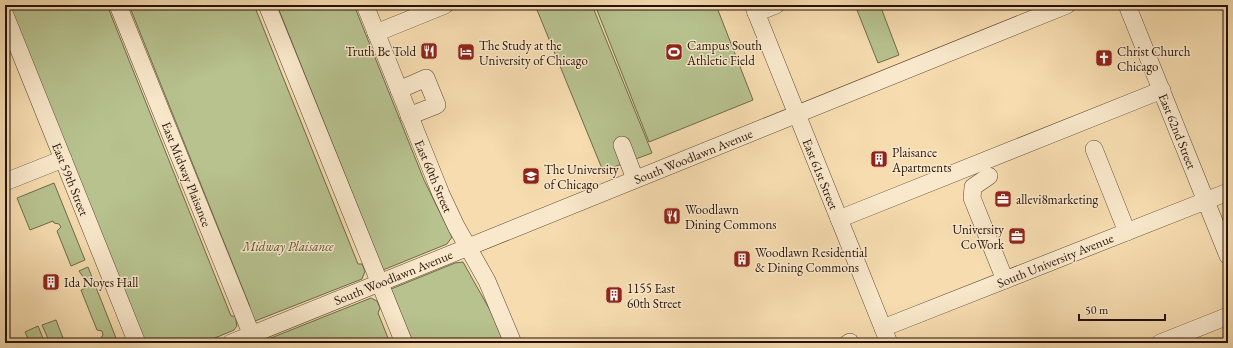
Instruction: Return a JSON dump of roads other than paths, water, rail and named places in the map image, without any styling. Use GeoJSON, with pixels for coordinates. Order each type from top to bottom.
{"type":"FeatureCollection","features":[{"type":"Feature","properties":{"kind":"street","name":"East Midway Plaisance"},"geometry":{"type":"LineString","coordinates":[[118,5],[254,339]]}},
{"type":"Feature","properties":{"kind":"street"},"geometry":{"type":"LineString","coordinates":[[267,5],[404,343]]}},
{"type":"Feature","properties":{"kind":"street","name":"East 60th Street"},"geometry":{"type":"LineString","coordinates":[[365,5],[449,211],[487,281],[513,343]]}},
{"type":"Feature","properties":{"kind":"street"},"geometry":{"type":"LineString","coordinates":[[376,33],[445,5]]}},
{"type":"Feature","properties":{"kind":"street"},"geometry":{"type":"LineString","coordinates":[[755,9],[776,5]]}},
{"type":"Feature","properties":{"kind":"street","name":"South Woodlawn Avenue"},"geometry":{"type":"LineString","coordinates":[[231,343],[254,339],[380,283],[1067,5]]}},
{"type":"Feature","properties":{"kind":"street","name":"East 62nd Street"},"geometry":{"type":"LineString","coordinates":[[1127,5],[1228,256]]}},
{"type":"Feature","properties":{"kind":"street","name":"East 61st Street"},"geometry":{"type":"LineString","coordinates":[[755,9],[886,336]]}},
{"type":"Feature","properties":{"kind":"street","name":"East 59th Street"},"geometry":{"type":"LineString","coordinates":[[5,15],[137,343]]}},
{"type":"Feature","properties":{"kind":"street"},"geometry":{"type":"LineString","coordinates":[[399,90],[426,78],[437,105],[410,116]]}},
{"type":"Feature","properties":{"kind":"street"},"geometry":{"type":"LineString","coordinates":[[839,219],[1162,90]]}},
{"type":"Feature","properties":{"kind":"street"},"geometry":{"type":"LineString","coordinates":[[622,145],[636,180]]}},
{"type":"Feature","properties":{"kind":"street"},"geometry":{"type":"LineString","coordinates":[[1094,149],[1127,232]]}},
{"type":"Feature","properties":{"kind":"street"},"geometry":{"type":"LineString","coordinates":[[5,182],[63,159]]}},
{"type":"Feature","properties":{"kind":"street"},"geometry":{"type":"LineString","coordinates":[[989,176],[973,187],[972,198],[1005,280]]}},
{"type":"Feature","properties":{"kind":"street","name":"South University Avenue"},"geometry":{"type":"LineString","coordinates":[[886,336],[1005,280],[1228,192]]}},
{"type":"Feature","properties":{"kind":"street"},"geometry":{"type":"LineString","coordinates":[[1160,343],[1228,316]]}},
{"type":"Feature","properties":{"kind":"place","name":"Truth Be Told"},"geometry":{"type":"Point","coordinates":[429,51]}},
{"type":"Feature","properties":{"kind":"place","name":"The Study at the University of Chicago"},"geometry":{"type":"Point","coordinates":[466,52]}},
{"type":"Feature","properties":{"kind":"place","name":"Campus South Athletic Field"},"geometry":{"type":"Point","coordinates":[674,52]}},
{"type":"Feature","properties":{"kind":"place","name":"Christ Church Chicago"},"geometry":{"type":"Point","coordinates":[1104,58]}},
{"type":"Feature","properties":{"kind":"place","name":"Plaisance Apartments"},"geometry":{"type":"Point","coordinates":[879,159]}},
{"type":"Feature","properties":{"kind":"place","name":"The University of Chicago"},"geometry":{"type":"Point","coordinates":[531,176]}},
{"type":"Feature","properties":{"kind":"place","name":"allevi8marketing"},"geometry":{"type":"Point","coordinates":[1003,199]}},
{"type":"Feature","properties":{"kind":"place","name":"Woodlawn Dining Commons"},"geometry":{"type":"Point","coordinates":[672,216]}},
{"type":"Feature","properties":{"kind":"place","name":"University CoWork"},"geometry":{"type":"Point","coordinates":[1017,236]}},
{"type":"Feature","properties":{"kind":"place","name":"Woodlawn Residential & Dining Commons"},"geometry":{"type":"Point","coordinates":[742,259]}},
{"type":"Feature","properties":{"kind":"place","name":"Ida Noyes Hall"},"geometry":{"type":"Point","coordinates":[51,282]}},
{"type":"Feature","properties":{"kind":"place","name":"1155 East 60th Street"},"geometry":{"type":"Point","coordinates":[614,295]}},
{"type":"Feature","properties":{"kind":"park label","name":"Midway Plaisance"},"geometry":{"type":"Point","coordinates":[288,246]}}]}
